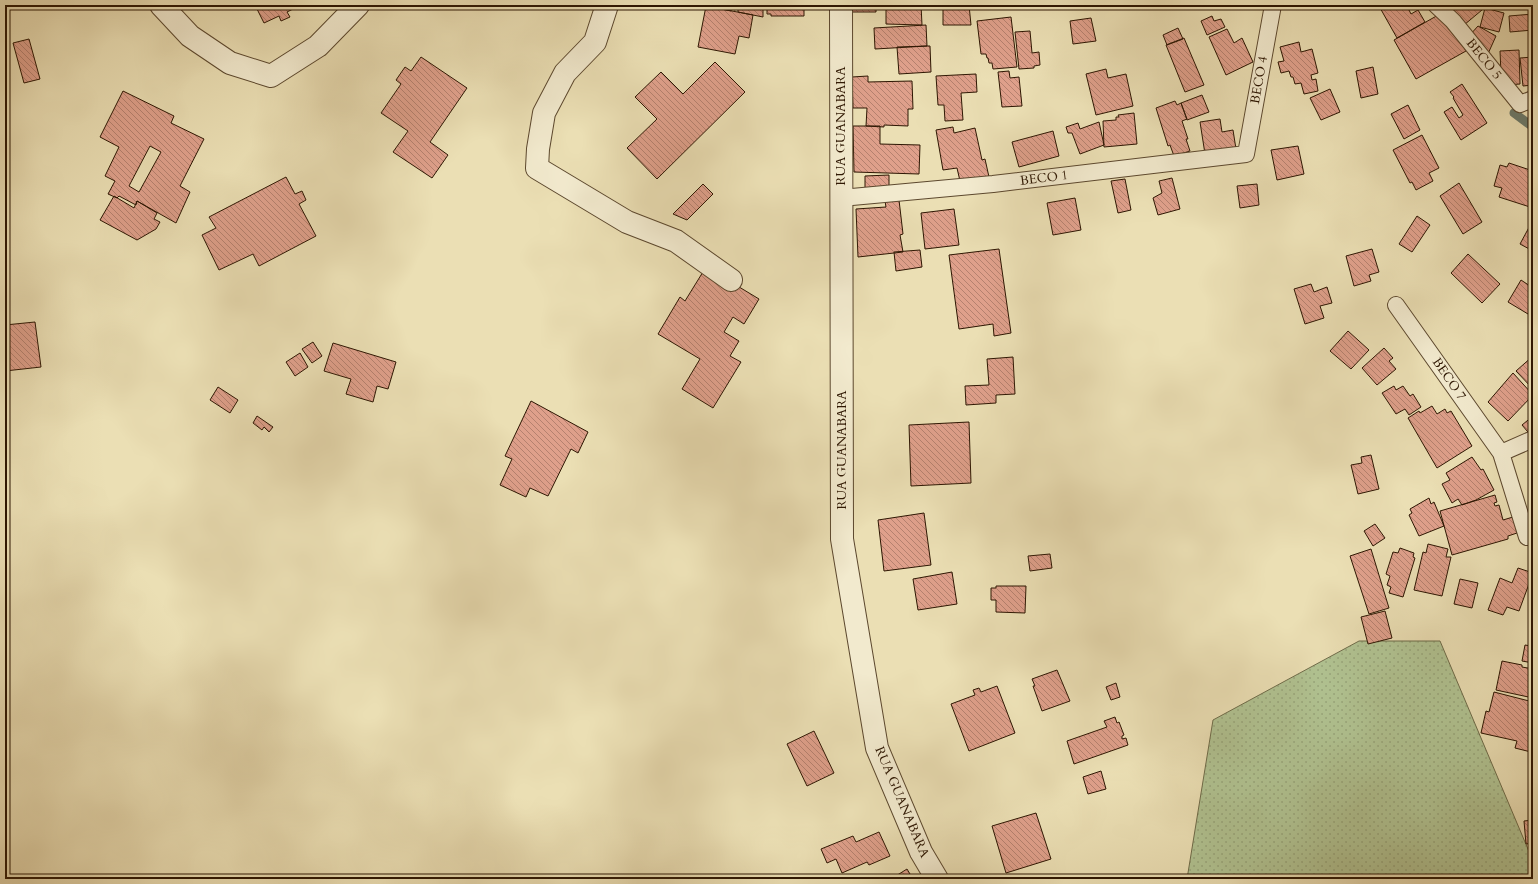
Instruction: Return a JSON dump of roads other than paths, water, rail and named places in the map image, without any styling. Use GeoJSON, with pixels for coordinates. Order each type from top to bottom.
{"type":"FeatureCollection","features":[{"type":"Feature","properties":{"kind":"street"},"geometry":{"type":"LineString","coordinates":[[161,5],[190,36],[230,63],[271,76],[318,46],[358,5]]}},
{"type":"Feature","properties":{"kind":"street"},"geometry":{"type":"LineString","coordinates":[[607,5],[595,42],[565,74],[544,113],[538,149],[538,168],[627,222],[676,240],[731,280]]}},
{"type":"Feature","properties":{"kind":"street","name":"RUA GUANABARA"},"geometry":{"type":"LineString","coordinates":[[841,5],[842,539],[877,748],[921,852],[937,879]]}},
{"type":"Feature","properties":{"kind":"lane","name":"BECO 4"},"geometry":{"type":"LineString","coordinates":[[1246,154],[1273,5]]}},
{"type":"Feature","properties":{"kind":"lane","name":"BECO 5"},"geometry":{"type":"LineString","coordinates":[[1436,5],[1453,21],[1520,104],[1533,99]]}},
{"type":"Feature","properties":{"kind":"lane","name":"BECO 1"},"geometry":{"type":"LineString","coordinates":[[841,198],[993,184],[1246,154]]}},
{"type":"Feature","properties":{"kind":"lane","name":"BECO 7"},"geometry":{"type":"LineString","coordinates":[[1396,305],[1501,453],[1527,537]]}},
{"type":"Feature","properties":{"kind":"lane"},"geometry":{"type":"LineString","coordinates":[[1501,453],[1533,439]]}},
{"type":"Feature","properties":{"kind":"waterway"},"geometry":{"type":"LineString","coordinates":[[1514,113],[1533,127]]}}]}
